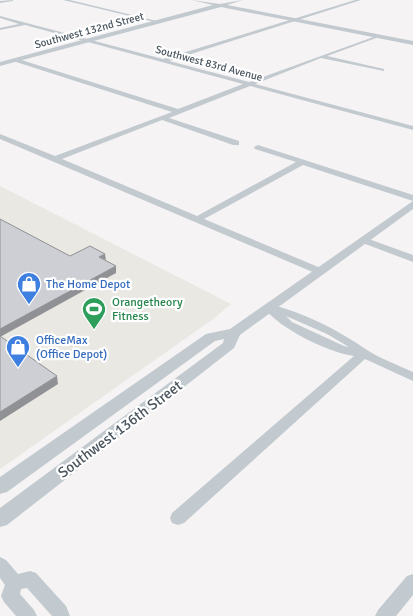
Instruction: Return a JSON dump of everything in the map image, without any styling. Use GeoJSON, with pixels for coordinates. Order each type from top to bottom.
{"type":"FeatureCollection","features":[{"type":"Feature","properties":{"kind":"street"},"geometry":{"type":"LineString","coordinates":[[1,2],[11,0]]}},
{"type":"Feature","properties":{"kind":"street"},"geometry":{"type":"LineString","coordinates":[[65,0],[159,22]]}},
{"type":"Feature","properties":{"kind":"street"},"geometry":{"type":"LineString","coordinates":[[194,0],[413,43]]}},
{"type":"Feature","properties":{"kind":"street","name":"Southwest 132nd Street"},"geometry":{"type":"LineString","coordinates":[[0,64],[240,0]]}},
{"type":"Feature","properties":{"kind":"street"},"geometry":{"type":"LineString","coordinates":[[163,61],[359,0]]}},
{"type":"Feature","properties":{"kind":"street","name":"Southwest 83rd Avenue"},"geometry":{"type":"LineString","coordinates":[[0,17],[413,128]]}},
{"type":"Feature","properties":{"kind":"street"},"geometry":{"type":"LineString","coordinates":[[0,29],[25,24]]}},
{"type":"Feature","properties":{"kind":"street"},"geometry":{"type":"LineString","coordinates":[[55,159],[377,36]]}},
{"type":"Feature","properties":{"kind":"street"},"geometry":{"type":"LineString","coordinates":[[322,57],[382,70]]}},
{"type":"Feature","properties":{"kind":"street"},"geometry":{"type":"LineString","coordinates":[[15,60],[180,112]]}},
{"type":"Feature","properties":{"kind":"street"},"geometry":{"type":"LineString","coordinates":[[163,118],[236,143]]}},
{"type":"Feature","properties":{"kind":"street"},"geometry":{"type":"LineString","coordinates":[[0,136],[319,271]]}},
{"type":"Feature","properties":{"kind":"street"},"geometry":{"type":"LineString","coordinates":[[258,148],[413,198]]}},
{"type":"Feature","properties":{"kind":"street"},"geometry":{"type":"LineString","coordinates":[[198,219],[302,162]]}},
{"type":"Feature","properties":{"kind":"street","name":"Southwest 136th Street"},"geometry":{"type":"LineString","coordinates":[[0,488],[211,337],[234,333],[413,204]]}},
{"type":"Feature","properties":{"kind":"street"},"geometry":{"type":"LineString","coordinates":[[363,240],[413,259]]}},
{"type":"Feature","properties":{"kind":"street"},"geometry":{"type":"LineString","coordinates":[[269,307],[288,324],[341,350],[364,353],[413,377]]}},
{"type":"Feature","properties":{"kind":"street","name":"Southwest 136th Street"},"geometry":{"type":"LineString","coordinates":[[0,519],[229,345],[234,333]]}},
{"type":"Feature","properties":{"kind":"street"},"geometry":{"type":"LineString","coordinates":[[178,518],[364,353]]}},
{"type":"Feature","properties":{"kind":"street"},"geometry":{"type":"LineString","coordinates":[[0,565],[14,583]]}},
{"type":"Feature","properties":{"kind":"street"},"geometry":{"type":"LineString","coordinates":[[14,583],[30,579],[60,612],[61,616]]}},
{"type":"Feature","properties":{"kind":"street"},"geometry":{"type":"LineString","coordinates":[[384,616],[413,582]]}},
{"type":"Feature","properties":{"kind":"street"},"geometry":{"type":"LineString","coordinates":[[14,583],[10,596],[28,616]]}},
{"type":"Feature","properties":{"kind":"shaded area"},"geometry":{"type":"Polygon","coordinates":[[[0,186],[231,304],[213,319],[0,469],[0,186]]]}},
{"type":"Feature","properties":{"kind":"building","name":"The Home Depot"},"geometry":{"type":"Polygon","coordinates":[[[0,219],[70,256],[90,246],[105,254],[99,257],[116,266],[0,329],[0,219]]]}},
{"type":"Feature","properties":{"kind":"building","name":"OfficeMax (Office Depot)"},"geometry":{"type":"Polygon","coordinates":[[[0,336],[57,376],[0,412],[0,336]]]}},
{"type":"Feature","properties":{"kind":"place","name":"The Home Depot"},"geometry":{"type":"Point","coordinates":[29,305]}},
{"type":"Feature","properties":{"kind":"place","name":"Orangetheory Fitness"},"geometry":{"type":"Point","coordinates":[94,330]}},
{"type":"Feature","properties":{"kind":"place","name":"OfficeMax (Office Depot)"},"geometry":{"type":"Point","coordinates":[18,368]}}]}
